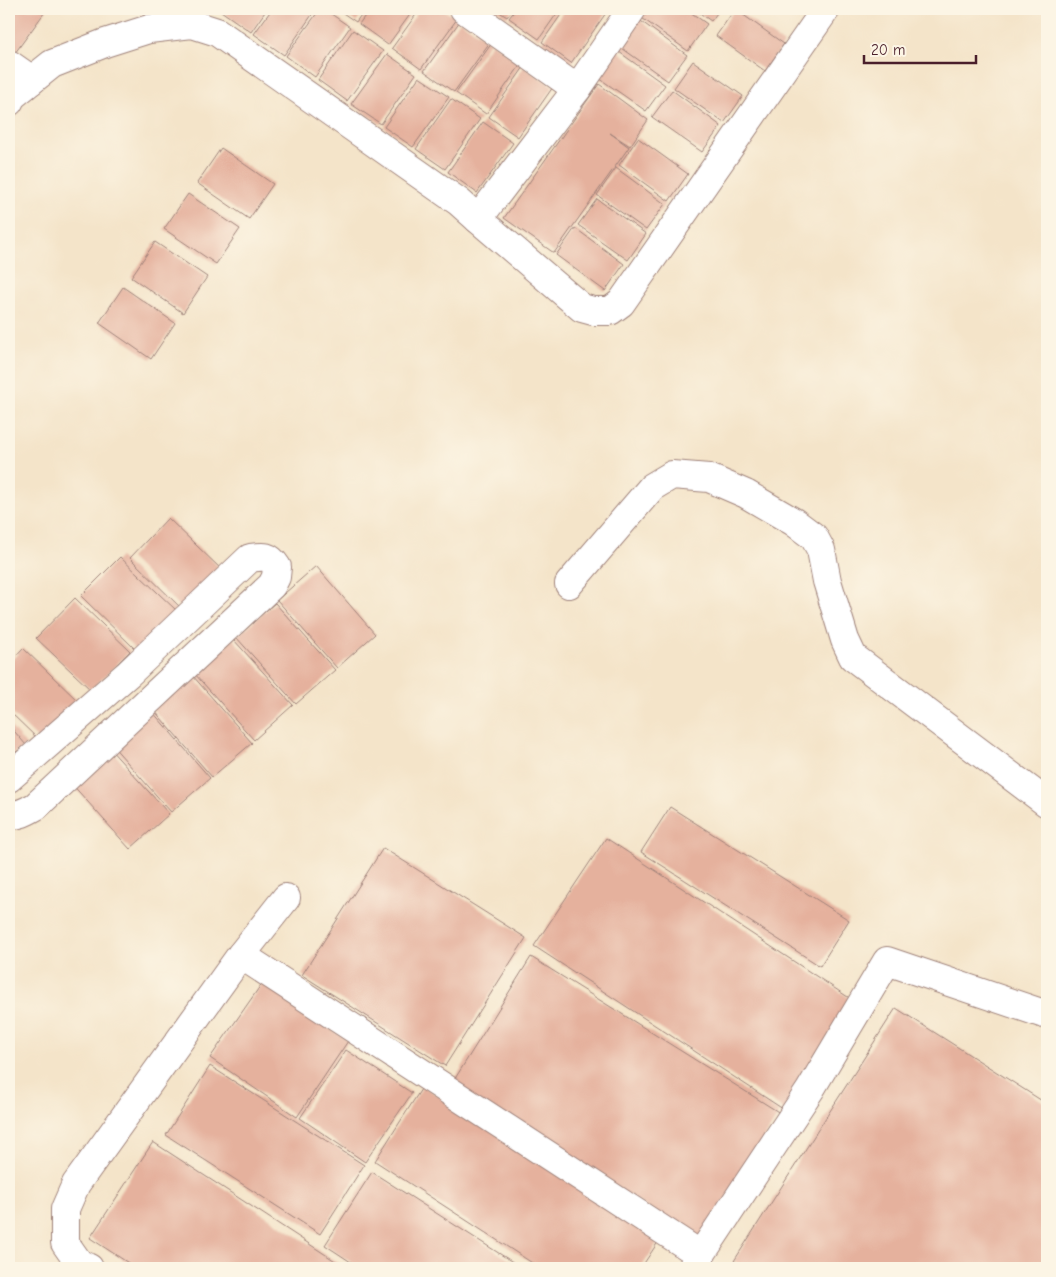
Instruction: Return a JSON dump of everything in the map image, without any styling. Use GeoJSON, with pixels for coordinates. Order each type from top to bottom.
{"type":"FeatureCollection","features":[{"type":"Feature","properties":{"kind":"street"},"geometry":{"type":"LineString","coordinates":[[464,9],[577,89]]}},
{"type":"Feature","properties":{"kind":"street"},"geometry":{"type":"LineString","coordinates":[[478,219],[577,89],[632,9]]}},
{"type":"Feature","properties":{"kind":"street"},"geometry":{"type":"LineString","coordinates":[[9,102],[12,96],[52,64],[106,43],[197,16],[459,202],[582,308],[593,311],[610,311],[621,303],[826,9]]}},
{"type":"Feature","properties":{"kind":"street"},"geometry":{"type":"LineString","coordinates":[[9,64],[32,80]]}},
{"type":"Feature","properties":{"kind":"street"},"geometry":{"type":"LineString","coordinates":[[569,584],[652,487],[672,475],[709,478],[746,494],[794,522],[814,537],[821,550],[827,581],[844,640],[853,657],[1047,803]]}},
{"type":"Feature","properties":{"kind":"street"},"geometry":{"type":"LineString","coordinates":[[9,778],[129,673],[250,558],[266,556],[278,567],[272,585],[36,806],[24,813],[9,815]]}},
{"type":"Feature","properties":{"kind":"street"},"geometry":{"type":"LineString","coordinates":[[89,1268],[79,1263],[65,1242],[65,1209],[76,1184],[241,954],[286,898]]}},
{"type":"Feature","properties":{"kind":"street"},"geometry":{"type":"LineString","coordinates":[[241,954],[696,1262],[810,1090],[887,961],[1047,1015]]}},
{"type":"Feature","properties":{"kind":"building"},"geometry":{"type":"Polygon","coordinates":[[[9,9],[47,9],[15,53],[9,48],[9,9]]]}},
{"type":"Feature","properties":{"kind":"building"},"geometry":{"type":"Polygon","coordinates":[[[223,9],[267,9],[251,32],[221,11],[223,9]]]}},
{"type":"Feature","properties":{"kind":"building"},"geometry":{"type":"Polygon","coordinates":[[[272,9],[316,9],[284,55],[254,34],[272,9]]]}},
{"type":"Feature","properties":{"kind":"building"},"geometry":{"type":"Polygon","coordinates":[[[320,9],[324,9],[350,27],[315,77],[286,56],[320,9]]]}},
{"type":"Feature","properties":{"kind":"building"},"geometry":{"type":"Polygon","coordinates":[[[337,9],[365,9],[356,22],[337,9]]]}},
{"type":"Feature","properties":{"kind":"building"},"geometry":{"type":"Polygon","coordinates":[[[370,9],[414,9],[388,45],[359,24],[370,9]]]}},
{"type":"Feature","properties":{"kind":"building"},"geometry":{"type":"Polygon","coordinates":[[[420,9],[442,9],[457,19],[421,69],[392,48],[420,9]]]}},
{"type":"Feature","properties":{"kind":"building"},"geometry":{"type":"Polygon","coordinates":[[[495,9],[513,9],[507,17],[495,9]]]}},
{"type":"Feature","properties":{"kind":"building"},"geometry":{"type":"Polygon","coordinates":[[[516,9],[560,9],[539,39],[509,18],[516,9]]]}},
{"type":"Feature","properties":{"kind":"building"},"geometry":{"type":"Polygon","coordinates":[[[565,9],[601,9],[606,13],[571,63],[542,42],[565,9]]]}},
{"type":"Feature","properties":{"kind":"building"},"geometry":{"type":"Polygon","coordinates":[[[643,9],[686,9],[707,24],[688,51],[639,16],[643,9]]]}},
{"type":"Feature","properties":{"kind":"building"},"geometry":{"type":"Polygon","coordinates":[[[694,9],[720,9],[711,21],[694,9]]]}},
{"type":"Feature","properties":{"kind":"building"},"geometry":{"type":"Polygon","coordinates":[[[735,9],[784,44],[765,71],[716,36],[735,9]]]}},
{"type":"Feature","properties":{"kind":"building"},"geometry":{"type":"Polygon","coordinates":[[[638,19],[687,55],[668,81],[619,46],[638,19]]]}},
{"type":"Feature","properties":{"kind":"building"},"geometry":{"type":"Polygon","coordinates":[[[460,21],[490,42],[454,92],[424,71],[460,21]]]}},
{"type":"Feature","properties":{"kind":"building"},"geometry":{"type":"Polygon","coordinates":[[[353,30],[383,51],[347,101],[318,80],[353,30]]]}},
{"type":"Feature","properties":{"kind":"building"},"geometry":{"type":"Polygon","coordinates":[[[492,43],[521,64],[486,114],[456,93],[492,43]]]}},
{"type":"Feature","properties":{"kind":"building"},"geometry":{"type":"Polygon","coordinates":[[[615,49],[665,85],[646,111],[596,76],[615,49]]]}},
{"type":"Feature","properties":{"kind":"building"},"geometry":{"type":"Polygon","coordinates":[[[387,54],[416,74],[381,124],[351,104],[387,54]]]}},
{"type":"Feature","properties":{"kind":"building"},"geometry":{"type":"Polygon","coordinates":[[[693,61],[743,96],[724,123],[674,88],[693,61]]]}},
{"type":"Feature","properties":{"kind":"building"},"geometry":{"type":"Polygon","coordinates":[[[524,67],[553,87],[518,137],[489,117],[524,67]]]}},
{"type":"Feature","properties":{"kind":"building"},"geometry":{"type":"Polygon","coordinates":[[[419,77],[449,97],[413,147],[384,127],[419,77]]]}},
{"type":"Feature","properties":{"kind":"building"},"geometry":{"type":"Polygon","coordinates":[[[599,84],[648,120],[630,146],[610,133],[629,147],[554,253],[504,218],[599,84]]]}},
{"type":"Feature","properties":{"kind":"building"},"geometry":{"type":"Polygon","coordinates":[[[672,90],[721,126],[702,152],[652,117],[672,90]]]}},
{"type":"Feature","properties":{"kind":"building"},"geometry":{"type":"Polygon","coordinates":[[[451,99],[480,119],[445,169],[416,149],[451,99]]]}},
{"type":"Feature","properties":{"kind":"building"},"geometry":{"type":"Polygon","coordinates":[[[483,122],[513,143],[477,193],[448,172],[483,122]]]}},
{"type":"Feature","properties":{"kind":"building"},"geometry":{"type":"Polygon","coordinates":[[[638,138],[688,174],[669,201],[619,165],[638,138]]]}},
{"type":"Feature","properties":{"kind":"building"},"geometry":{"type":"Polygon","coordinates":[[[221,148],[273,184],[249,219],[197,183],[221,148]]]}},
{"type":"Feature","properties":{"kind":"building"},"geometry":{"type":"Polygon","coordinates":[[[616,168],[665,204],[646,230],[597,195],[616,168]]]}},
{"type":"Feature","properties":{"kind":"building"},"geometry":{"type":"Polygon","coordinates":[[[188,194],[240,229],[216,264],[164,229],[188,194]]]}},
{"type":"Feature","properties":{"kind":"building"},"geometry":{"type":"Polygon","coordinates":[[[597,199],[646,234],[628,260],[578,225],[597,199]]]}},
{"type":"Feature","properties":{"kind":"building"},"geometry":{"type":"Polygon","coordinates":[[[575,228],[624,264],[605,291],[556,255],[575,228]]]}},
{"type":"Feature","properties":{"kind":"building"},"geometry":{"type":"Polygon","coordinates":[[[155,242],[207,277],[183,313],[131,277],[155,242]]]}},
{"type":"Feature","properties":{"kind":"building"},"geometry":{"type":"Polygon","coordinates":[[[123,287],[175,323],[151,359],[99,323],[123,287]]]}},
{"type":"Feature","properties":{"kind":"building"},"geometry":{"type":"Polygon","coordinates":[[[168,518],[223,571],[184,611],[130,558],[168,518]]]}},
{"type":"Feature","properties":{"kind":"building"},"geometry":{"type":"Polygon","coordinates":[[[120,557],[176,610],[136,650],[81,596],[120,557]]]}},
{"type":"Feature","properties":{"kind":"building"},"geometry":{"type":"Polygon","coordinates":[[[316,566],[375,634],[337,668],[277,600],[316,566]]]}},
{"type":"Feature","properties":{"kind":"building"},"geometry":{"type":"Polygon","coordinates":[[[75,598],[130,651],[91,690],[36,638],[75,598]]]}},
{"type":"Feature","properties":{"kind":"building"},"geometry":{"type":"Polygon","coordinates":[[[275,603],[335,670],[296,704],[236,637],[275,603]]]}},
{"type":"Feature","properties":{"kind":"building"},"geometry":{"type":"Polygon","coordinates":[[[233,639],[293,705],[254,740],[194,673],[233,639]]]}},
{"type":"Feature","properties":{"kind":"building"},"geometry":{"type":"Polygon","coordinates":[[[23,648],[78,701],[40,741],[9,711],[9,663],[23,648]]]}},
{"type":"Feature","properties":{"kind":"building"},"geometry":{"type":"Polygon","coordinates":[[[192,675],[252,743],[212,777],[153,709],[192,675]]]}},
{"type":"Feature","properties":{"kind":"building"},"geometry":{"type":"Polygon","coordinates":[[[151,710],[210,778],[171,812],[112,745],[151,710]]]}},
{"type":"Feature","properties":{"kind":"building"},"geometry":{"type":"Polygon","coordinates":[[[9,725],[26,745],[9,757],[9,725]]]}},
{"type":"Feature","properties":{"kind":"building"},"geometry":{"type":"Polygon","coordinates":[[[109,748],[169,814],[130,849],[70,782],[109,748]]]}},
{"type":"Feature","properties":{"kind":"building"},"geometry":{"type":"Polygon","coordinates":[[[670,807],[849,920],[820,966],[641,852],[670,807]]]}},
{"type":"Feature","properties":{"kind":"building"},"geometry":{"type":"Polygon","coordinates":[[[606,838],[857,1003],[786,1111],[534,946],[606,838]]]}},
{"type":"Feature","properties":{"kind":"building"},"geometry":{"type":"Polygon","coordinates":[[[383,848],[526,938],[445,1066],[302,975],[383,848]]]}},
{"type":"Feature","properties":{"kind":"building"},"geometry":{"type":"Polygon","coordinates":[[[531,957],[780,1113],[700,1240],[451,1085],[531,957]]]}},
{"type":"Feature","properties":{"kind":"building"},"geometry":{"type":"Polygon","coordinates":[[[263,982],[348,1041],[297,1117],[210,1058],[263,982]]]}},
{"type":"Feature","properties":{"kind":"building"},"geometry":{"type":"Polygon","coordinates":[[[896,1008],[1047,1104],[1047,1268],[746,1268],[734,1261],[896,1008]]]}},
{"type":"Feature","properties":{"kind":"building"},"geometry":{"type":"Polygon","coordinates":[[[346,1050],[412,1093],[365,1162],[300,1118],[346,1050]]]}},
{"type":"Feature","properties":{"kind":"building"},"geometry":{"type":"Polygon","coordinates":[[[210,1066],[364,1165],[320,1234],[166,1135],[210,1066]]]}},
{"type":"Feature","properties":{"kind":"building"},"geometry":{"type":"Polygon","coordinates":[[[423,1086],[660,1239],[641,1268],[540,1268],[375,1161],[423,1086]]]}},
{"type":"Feature","properties":{"kind":"building"},"geometry":{"type":"Polygon","coordinates":[[[153,1142],[346,1268],[136,1268],[90,1238],[153,1142]]]}},
{"type":"Feature","properties":{"kind":"building"},"geometry":{"type":"Polygon","coordinates":[[[372,1172],[522,1268],[360,1268],[325,1245],[372,1172]]]}}]}
